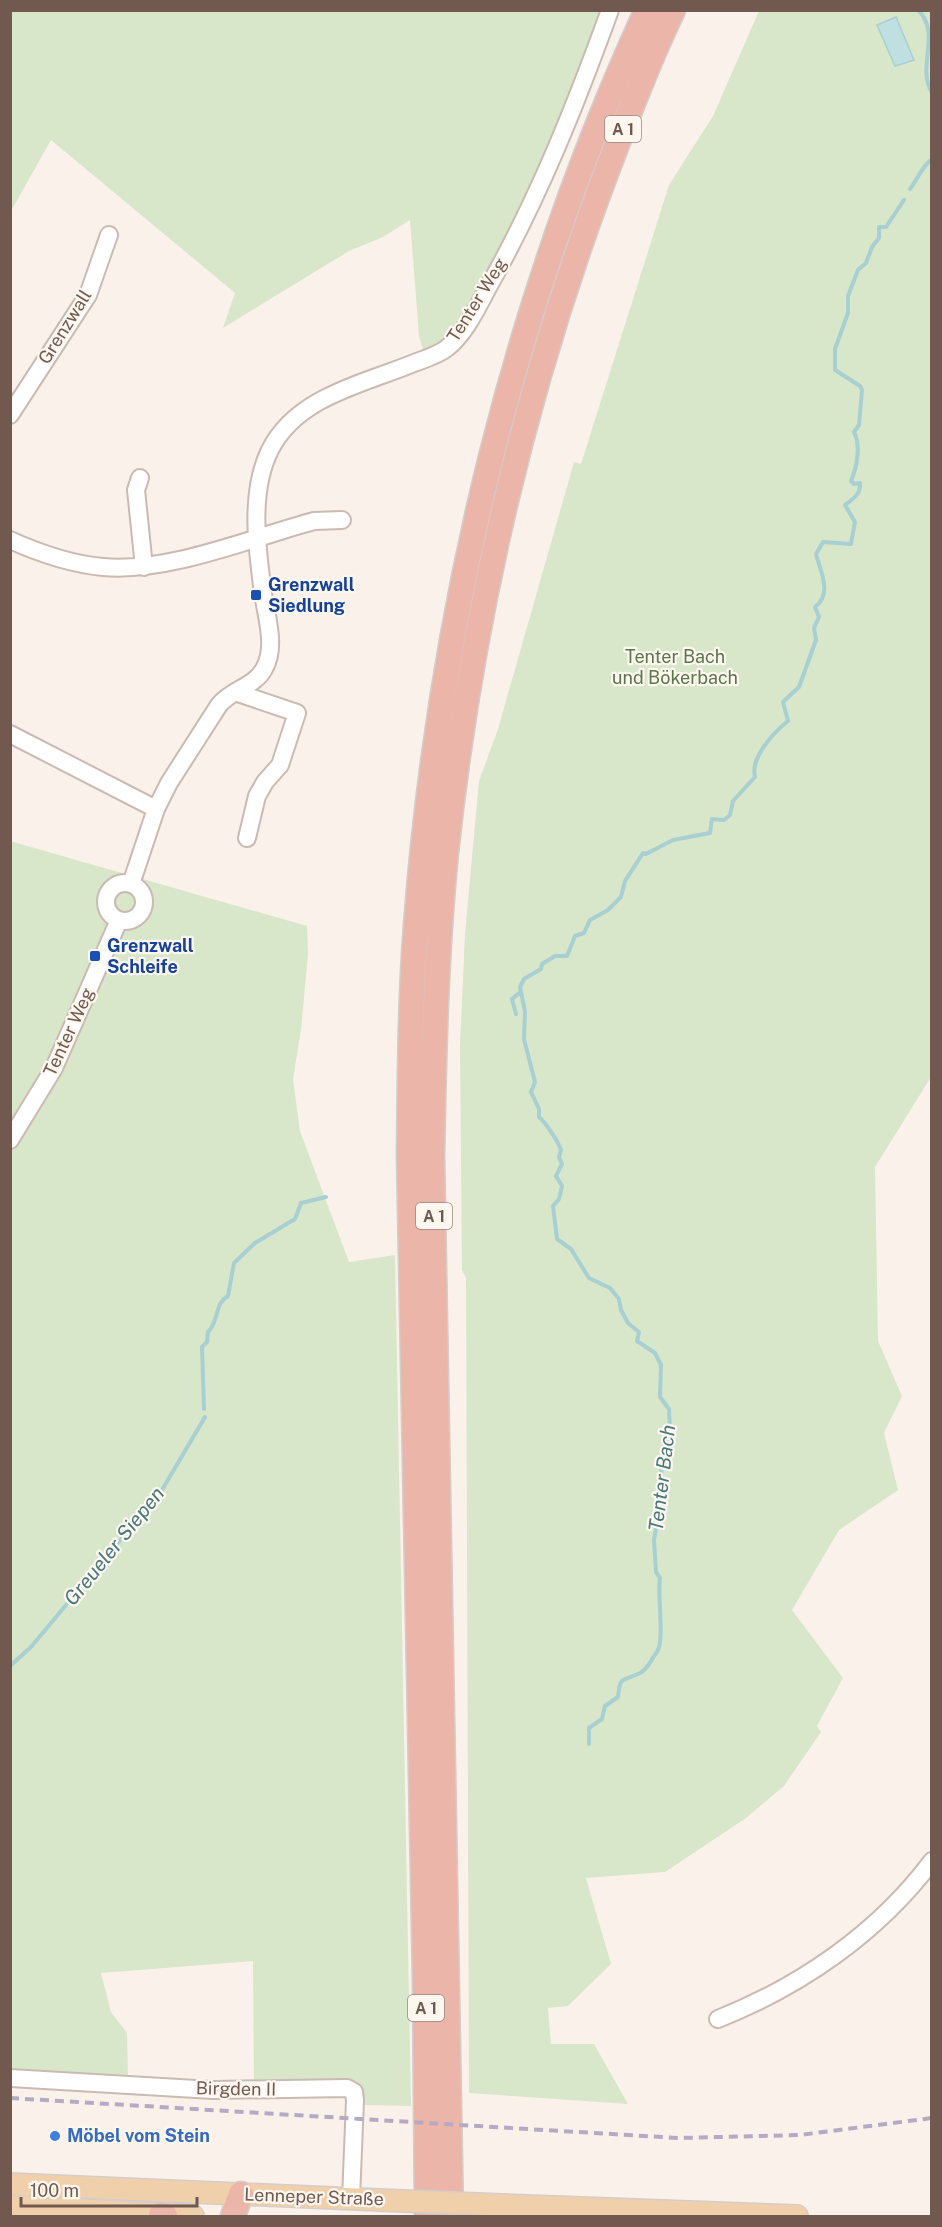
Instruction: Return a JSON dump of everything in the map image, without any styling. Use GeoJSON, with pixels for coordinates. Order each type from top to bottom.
{"type":"FeatureCollection","features":[{"type":"Feature","properties":{"kind":"highway","name":"A 1"},"geometry":{"type":"LineString","coordinates":[[427,2217],[425,1970],[409,1166],[411,1025],[422,856],[448,661],[479,507],[524,335],[554,243],[596,129],[647,10]]}},
{"type":"Feature","properties":{"kind":"highway","name":"A 1"},"geometry":{"type":"LineString","coordinates":[[451,2217],[432,1155],[434,1032],[446,854],[472,668],[504,509],[526,421],[578,250],[620,136],[673,10]]}},
{"type":"Feature","properties":{"kind":"main road","name":"Lenneper Straße"},"geometry":{"type":"LineString","coordinates":[[10,2184],[240,2209],[351,2199],[668,2215],[797,2217]]}},
{"type":"Feature","properties":{"kind":"main road"},"geometry":{"type":"LineString","coordinates":[[10,2206],[193,2217]]}},
{"type":"Feature","properties":{"kind":"street","name":"Tenter Weg"},"geometry":{"type":"LineString","coordinates":[[131,884],[156,809],[208,719],[221,701],[259,676],[270,653],[258,537],[259,487],[265,461],[278,437],[291,421],[308,408],[333,394],[439,353],[462,331],[505,258],[537,192],[566,127],[610,10]]}},
{"type":"Feature","properties":{"kind":"street","name":"Grenzwall"},"geometry":{"type":"LineString","coordinates":[[10,415],[88,295],[110,235]]}},
{"type":"Feature","properties":{"kind":"street"},"geometry":{"type":"LineString","coordinates":[[140,478],[136,490],[144,567]]}},
{"type":"Feature","properties":{"kind":"street"},"geometry":{"type":"LineString","coordinates":[[10,540],[73,563],[104,567],[144,567],[314,521],[342,520]]}},
{"type":"Feature","properties":{"kind":"street"},"geometry":{"type":"LineString","coordinates":[[235,692],[297,713],[279,765],[257,796],[247,838]]}},
{"type":"Feature","properties":{"kind":"street"},"geometry":{"type":"LineString","coordinates":[[10,734],[156,809]]}},
{"type":"Feature","properties":{"kind":"street"},"geometry":{"type":"LineString","coordinates":[[118,884],[131,884],[141,892],[144,905],[132,920],[118,920],[109,911],[106,899],[118,884]]}},
{"type":"Feature","properties":{"kind":"street","name":"Tenter Weg"},"geometry":{"type":"LineString","coordinates":[[10,1140],[54,1068],[118,920]]}},
{"type":"Feature","properties":{"kind":"street"},"geometry":{"type":"LineString","coordinates":[[718,2019],[780,1992],[821,1966],[891,1908],[932,1861]]}},
{"type":"Feature","properties":{"kind":"street","name":"Birgden II"},"geometry":{"type":"LineString","coordinates":[[10,2078],[213,2090],[347,2088],[353,2091],[355,2097],[351,2199]]}},
{"type":"Feature","properties":{"kind":"green space"},"geometry":{"type":"Polygon","coordinates":[[[11,11],[606,11],[505,257],[446,349],[423,350],[419,336],[410,220],[383,237],[349,251],[223,328],[235,293],[51,140],[11,211],[11,11]]]}},
{"type":"Feature","properties":{"kind":"green space","name":"Tenter Bach und Bökerbach"},"geometry":{"type":"Polygon","coordinates":[[[759,11],[931,11],[931,1077],[875,1167],[878,1341],[902,1396],[884,1433],[898,1490],[839,1530],[792,1610],[843,1678],[817,1726],[821,1732],[784,1786],[746,1818],[665,1872],[586,1878],[611,1964],[568,2006],[548,2008],[551,2044],[594,2044],[628,2104],[469,2093],[466,1278],[462,1270],[460,1046],[465,934],[479,781],[498,729],[574,462],[581,464],[669,185],[713,116],[759,11]]]}},
{"type":"Feature","properties":{"kind":"green space"},"geometry":{"type":"Polygon","coordinates":[[[10,841],[307,926],[308,954],[301,1030],[293,1079],[300,1131],[349,1262],[395,1255],[411,2106],[365,2105],[357,2086],[254,2086],[253,1961],[101,1973],[111,2012],[127,2033],[128,2079],[11,2072],[10,841]]]}},
{"type":"Feature","properties":{"kind":"water"},"geometry":{"type":"Polygon","coordinates":[[[896,17],[914,60],[895,66],[877,25],[896,17]]]}},
{"type":"Feature","properties":{"kind":"waterway","name":"Tenter Bach"},"geometry":{"type":"LineString","coordinates":[[918,10],[925,19],[928,29],[926,72],[932,93]]}},
{"type":"Feature","properties":{"kind":"waterway","name":"Tenter Bach"},"geometry":{"type":"LineString","coordinates":[[910,189],[922,169],[932,159]]}},
{"type":"Feature","properties":{"kind":"waterway","name":"Tenter Bach"},"geometry":{"type":"LineString","coordinates":[[589,1744],[589,1728],[602,1719],[605,1706],[618,1697],[621,1682],[645,1669],[659,1646],[660,1578],[656,1572],[654,1540],[660,1504],[662,1451],[670,1432],[669,1409],[660,1397],[661,1365],[655,1353],[637,1341],[639,1332],[628,1323],[621,1310],[619,1299],[610,1288],[589,1278],[571,1249],[557,1239],[553,1206],[559,1199],[562,1186],[556,1176],[562,1164],[559,1157],[561,1150],[552,1132],[539,1117],[539,1109],[531,1092],[535,1082],[524,1039],[525,1012],[520,987],[524,979],[541,969],[542,964],[555,956],[567,956],[575,936],[584,933],[590,920],[608,910],[621,897],[625,881],[643,853],[646,854],[673,840],[710,833],[712,819],[724,820],[730,815],[733,801],[755,777],[754,770],[759,754],[788,721],[783,702],[799,687],[816,640],[814,628],[819,617],[815,607],[820,602],[824,589],[816,554],[823,542],[851,544],[855,522],[845,505],[856,496],[860,487],[860,483],[854,484],[851,481],[857,457],[854,432],[859,425],[862,390],[860,386],[835,370],[835,349],[848,313],[848,296],[858,270],[866,263],[872,247],[879,238],[879,227],[886,227],[904,200]]}},
{"type":"Feature","properties":{"kind":"waterway","name":"Greueler Siepen"},"geometry":{"type":"LineString","coordinates":[[516,1014],[512,999],[519,993]]}},
{"type":"Feature","properties":{"kind":"waterway","name":"Greueler Siepen"},"geometry":{"type":"LineString","coordinates":[[204,1409],[202,1347],[207,1342],[208,1332],[214,1323],[218,1308],[228,1296],[234,1263],[255,1243],[295,1219],[301,1203],[326,1197]]}},
{"type":"Feature","properties":{"kind":"waterway","name":"Greueler Siepen"},"geometry":{"type":"LineString","coordinates":[[10,1666],[31,1647],[162,1490],[205,1417]]}},
{"type":"Feature","properties":{"kind":"railway"},"geometry":{"type":"LineString","coordinates":[[10,2098],[678,2138],[800,2135],[932,2118]]}},
{"type":"Feature","properties":{"kind":"place","name":"Grenzwall Siedlung"},"geometry":{"type":"Point","coordinates":[256,595]}},
{"type":"Feature","properties":{"kind":"place","name":"Grenzwall Schleife"},"geometry":{"type":"Point","coordinates":[95,956]}},
{"type":"Feature","properties":{"kind":"place","name":"Möbel vom Stein"},"geometry":{"type":"Point","coordinates":[55,2136]}}]}
